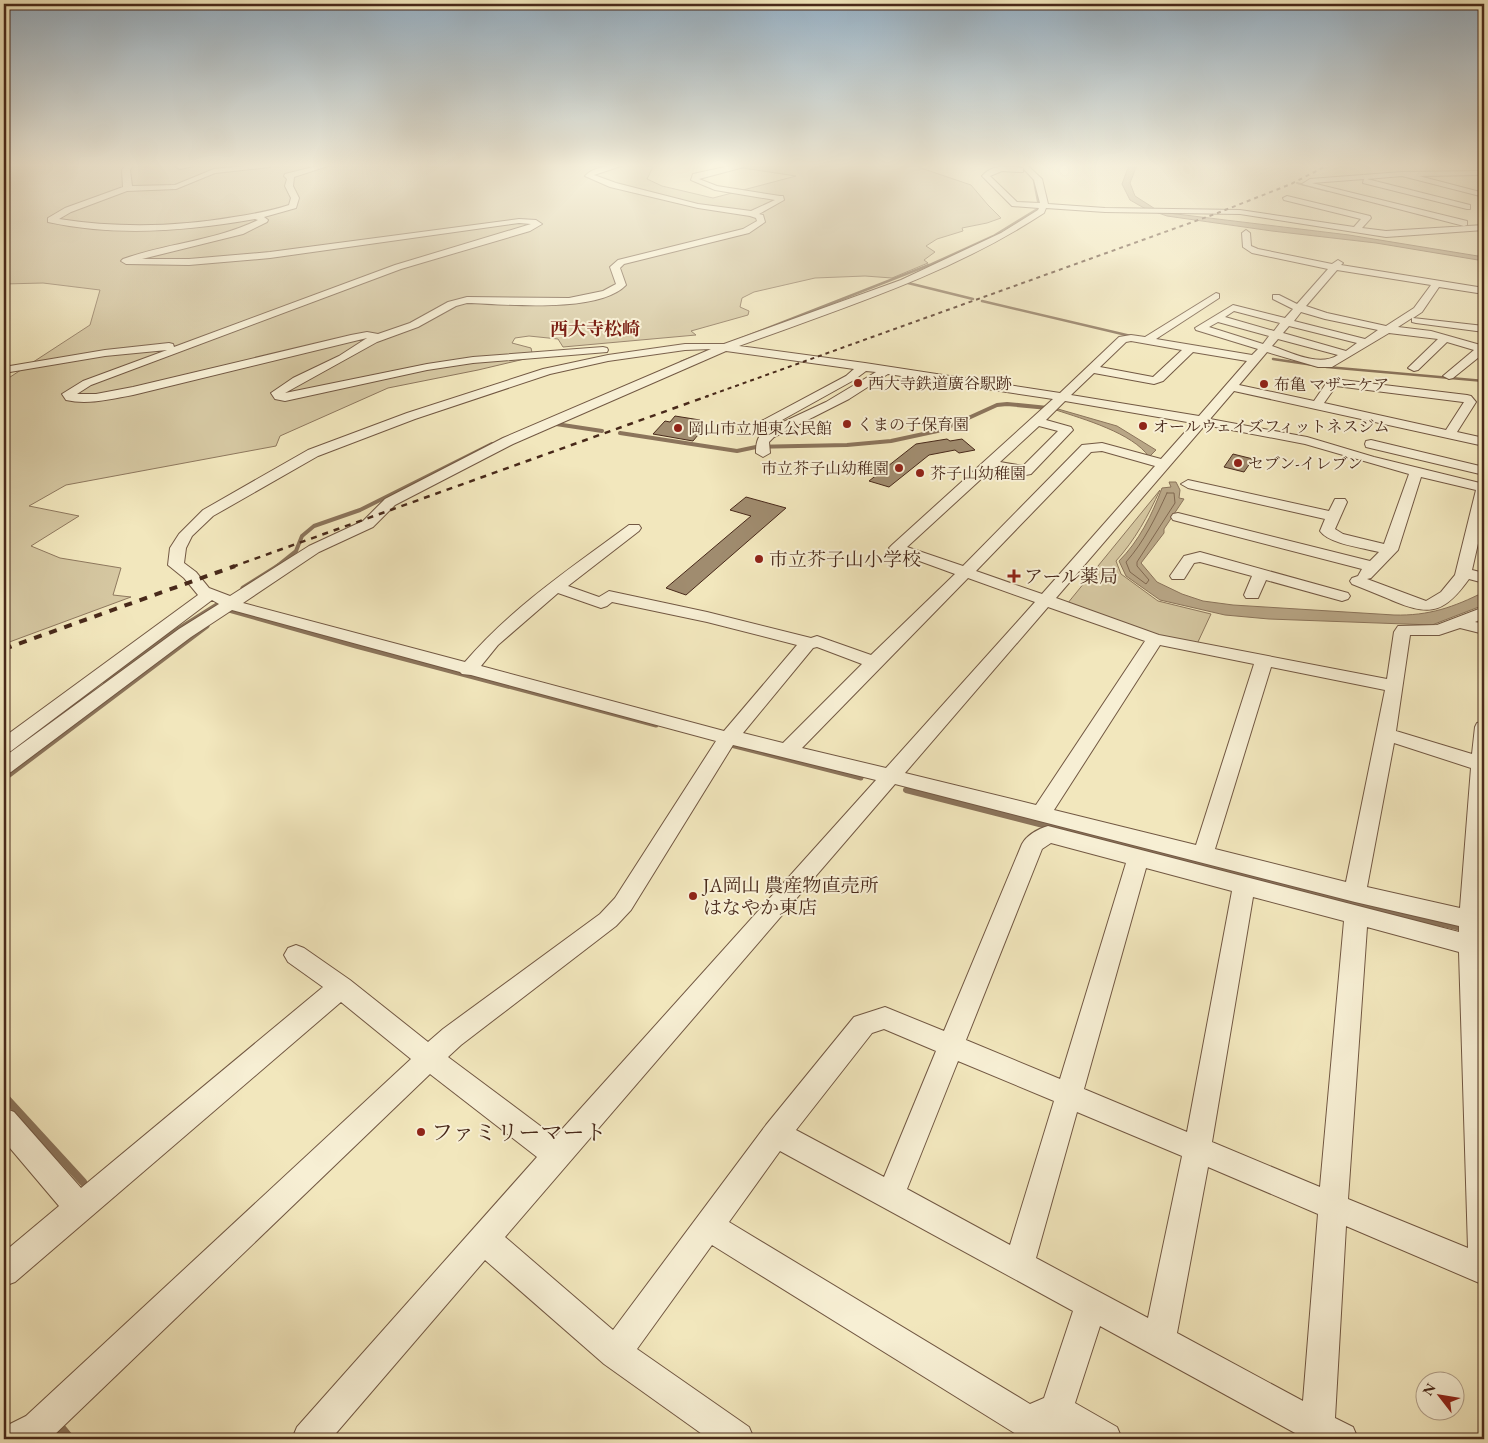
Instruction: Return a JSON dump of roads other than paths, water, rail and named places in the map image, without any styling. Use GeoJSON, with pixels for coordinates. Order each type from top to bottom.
{"type":"FeatureCollection","features":[{"type":"Feature","properties":{"kind":"street"},"geometry":{"type":"LineString","coordinates":[[239,232],[126,261],[181,262],[270,255],[436,232]]}},
{"type":"Feature","properties":{"kind":"street"},"geometry":{"type":"LineString","coordinates":[[373,340],[374,336],[368,335],[351,338],[110,396],[82,399],[70,398],[68,394],[87,383],[398,267],[516,232]]}},
{"type":"Feature","properties":{"kind":"street"},"geometry":{"type":"LineString","coordinates":[[628,355],[596,350],[507,356],[427,367],[284,397],[279,396],[277,393],[297,380],[343,358],[373,340],[404,330],[441,309],[460,301],[561,301],[590,298],[621,285],[616,265],[741,232]]}},
{"type":"Feature","properties":{"kind":"street"},"geometry":{"type":"LineString","coordinates":[[4,746],[224,600],[314,548],[368,524],[390,502],[466,462],[717,348],[904,282],[1008,232]]}},
{"type":"Feature","properties":{"kind":"street"},"geometry":{"type":"LineString","coordinates":[[1377,232],[1392,234],[1416,232]]}},
{"type":"Feature","properties":{"kind":"street"},"geometry":{"type":"LineString","coordinates":[[1246,233],[1247,247],[1251,250],[1437,284],[1484,290]]}},
{"type":"Feature","properties":{"kind":"street"},"geometry":{"type":"LineString","coordinates":[[309,1439],[483,1238],[1338,265]]}},
{"type":"Feature","properties":{"kind":"street"},"geometry":{"type":"LineString","coordinates":[[1365,342],[1233,308],[1200,328],[1327,365],[1332,364],[1418,310],[1437,284]]}},
{"type":"Feature","properties":{"kind":"street"},"geometry":{"type":"LineString","coordinates":[[1147,340],[1216,296]]}},
{"type":"Feature","properties":{"kind":"street"},"geometry":{"type":"LineString","coordinates":[[1276,297],[1299,308],[1356,324],[1431,334],[1483,349]]}},
{"type":"Feature","properties":{"kind":"street"},"geometry":{"type":"LineString","coordinates":[[1216,318],[1346,354]]}},
{"type":"Feature","properties":{"kind":"street"},"geometry":{"type":"LineString","coordinates":[[1404,318],[1484,329]]}},
{"type":"Feature","properties":{"kind":"street"},"geometry":{"type":"LineString","coordinates":[[1414,368],[1445,338]]}},
{"type":"Feature","properties":{"kind":"street"},"geometry":{"type":"LineString","coordinates":[[1255,359],[1147,340],[1123,339],[1051,409],[897,548],[1155,639],[1396,686]]}},
{"type":"Feature","properties":{"kind":"street"},"geometry":{"type":"LineString","coordinates":[[4,370],[105,354],[192,344]]}},
{"type":"Feature","properties":{"kind":"street"},"geometry":{"type":"LineString","coordinates":[[1356,904],[1203,856],[788,750],[741,739],[725,742],[224,600],[203,591],[190,575],[176,565],[176,556],[186,534],[208,512],[300,458],[406,418],[547,370],[685,347],[717,348],[865,366],[1202,421],[1307,441],[1362,458],[1484,488],[1463,573],[1457,584],[1433,605],[1427,606],[1358,581]]}},
{"type":"Feature","properties":{"kind":"street"},"geometry":{"type":"LineString","coordinates":[[1092,370],[1154,381],[1159,380],[1190,348]]}},
{"type":"Feature","properties":{"kind":"street"},"geometry":{"type":"LineString","coordinates":[[1449,376],[1483,349]]}},
{"type":"Feature","properties":{"kind":"street"},"geometry":{"type":"LineString","coordinates":[[745,430],[760,427],[850,378],[865,366]]}},
{"type":"Feature","properties":{"kind":"street"},"geometry":{"type":"LineString","coordinates":[[762,449],[765,437],[861,387],[887,370]]}},
{"type":"Feature","properties":{"kind":"street"},"geometry":{"type":"LineString","coordinates":[[1317,405],[1334,382],[1468,399],[1470,402],[1449,435]]}},
{"type":"Feature","properties":{"kind":"street"},"geometry":{"type":"LineString","coordinates":[[1232,386],[1484,442]]}},
{"type":"Feature","properties":{"kind":"street"},"geometry":{"type":"LineString","coordinates":[[1362,458],[1384,420]]}},
{"type":"Feature","properties":{"kind":"street"},"geometry":{"type":"LineString","coordinates":[[989,464],[1026,471],[1067,430],[1037,421]]}},
{"type":"Feature","properties":{"kind":"street"},"geometry":{"type":"LineString","coordinates":[[1371,444],[1484,471]]}},
{"type":"Feature","properties":{"kind":"street"},"geometry":{"type":"LineString","coordinates":[[788,750],[873,662],[966,572],[1088,448],[1102,447],[1163,464]]}},
{"type":"Feature","properties":{"kind":"street"},"geometry":{"type":"LineString","coordinates":[[1178,576],[1189,559],[1200,557],[1261,574],[1336,601],[1390,550],[1416,472]]}},
{"type":"Feature","properties":{"kind":"street"},"geometry":{"type":"LineString","coordinates":[[1188,484],[1334,518]]}},
{"type":"Feature","properties":{"kind":"street"},"geometry":{"type":"LineString","coordinates":[[1340,502],[1327,531],[1338,537],[1390,550]]}},
{"type":"Feature","properties":{"kind":"street"},"geometry":{"type":"LineString","coordinates":[[1178,516],[1373,567]]}},
{"type":"Feature","properties":{"kind":"street"},"geometry":{"type":"LineString","coordinates":[[468,670],[492,641],[556,587],[634,528]]}},
{"type":"Feature","properties":{"kind":"street"},"geometry":{"type":"LineString","coordinates":[[1463,573],[1484,578]]}},
{"type":"Feature","properties":{"kind":"street"},"geometry":{"type":"LineString","coordinates":[[1252,595],[1261,574]]}},
{"type":"Feature","properties":{"kind":"street"},"geometry":{"type":"LineString","coordinates":[[556,587],[601,603],[609,596],[707,616],[812,643]]}},
{"type":"Feature","properties":{"kind":"street"},"geometry":{"type":"LineString","coordinates":[[4,767],[185,633],[224,600]]}},
{"type":"Feature","properties":{"kind":"street"},"geometry":{"type":"LineString","coordinates":[[776,1134],[1330,1433],[1333,1207],[1356,904],[1396,686],[1402,632],[1404,630],[1439,630],[1461,623],[1484,612]]}},
{"type":"Feature","properties":{"kind":"street"},"geometry":{"type":"LineString","coordinates":[[1461,623],[1484,629]]}},
{"type":"Feature","properties":{"kind":"street"},"geometry":{"type":"LineString","coordinates":[[1040,815],[1155,639]]}},
{"type":"Feature","properties":{"kind":"street"},"geometry":{"type":"LineString","coordinates":[[16,1439],[38,1428],[452,1037],[601,926],[618,910],[725,742],[807,644],[817,641],[873,662]]}},
{"type":"Feature","properties":{"kind":"street"},"geometry":{"type":"LineString","coordinates":[[1203,856],[1264,661]]}},
{"type":"Feature","properties":{"kind":"street"},"geometry":{"type":"LineString","coordinates":[[615,1353],[776,1134],[863,1025],[885,1018],[1484,1270],[1473,929],[1484,727]]}},
{"type":"Feature","properties":{"kind":"street"},"geometry":{"type":"LineString","coordinates":[[1386,734],[1482,765]]}},
{"type":"Feature","properties":{"kind":"street"},"geometry":{"type":"LineString","coordinates":[[890,1196],[1033,844],[1048,834],[1244,885],[1356,904],[1473,929]]}},
{"type":"Feature","properties":{"kind":"street"},"geometry":{"type":"LineString","coordinates":[[1018,1266],[1138,858]]}},
{"type":"Feature","properties":{"kind":"street"},"geometry":{"type":"LineString","coordinates":[[1159,1342],[1197,1150],[1244,885]]}},
{"type":"Feature","properties":{"kind":"street"},"geometry":{"type":"LineString","coordinates":[[296,955],[341,987],[429,1058],[557,1156]]}},
{"type":"Feature","properties":{"kind":"street"},"geometry":{"type":"LineString","coordinates":[[4,1271],[341,987]]}},
{"type":"Feature","properties":{"kind":"street"},"geometry":{"type":"LineString","coordinates":[[4,1121],[79,1207]]}},
{"type":"Feature","properties":{"kind":"street"},"geometry":{"type":"LineString","coordinates":[[708,1226],[1028,1422],[1052,1425],[1105,1439]]}},
{"type":"Feature","properties":{"kind":"street"},"geometry":{"type":"LineString","coordinates":[[483,1238],[615,1353],[737,1439]]}},
{"type":"Feature","properties":{"kind":"street"},"geometry":{"type":"LineString","coordinates":[[1052,1425],[1091,1305]]}},
{"type":"Feature","properties":{"kind":"water"},"geometry":{"type":"Polygon","coordinates":[[[1284,232],[1327,232],[1349,235],[1484,257],[1484,261],[1376,243],[1284,232]]]}},
{"type":"Feature","properties":{"kind":"water"},"geometry":{"type":"Polygon","coordinates":[[[1056,410],[1117,426],[1156,450],[1149,457],[1142,448],[1120,434],[1093,422],[1056,410]]]}},
{"type":"Feature","properties":{"kind":"water"},"geometry":{"type":"Polygon","coordinates":[[[1169,482],[1176,482],[1180,490],[1179,498],[1184,499],[1164,529],[1164,533],[1141,563],[1157,582],[1182,594],[1203,601],[1233,605],[1394,615],[1419,614],[1441,610],[1484,592],[1484,605],[1432,625],[1269,619],[1225,615],[1160,600],[1126,576],[1119,561],[1133,545],[1144,527],[1162,488],[1171,487],[1169,482]]]}},
{"type":"Feature","properties":{"kind":"waterway"},"geometry":{"type":"LineString","coordinates":[[927,266],[999,232]]}},
{"type":"Feature","properties":{"kind":"waterway"},"geometry":{"type":"LineString","coordinates":[[681,362],[929,265]]}},
{"type":"Feature","properties":{"kind":"waterway"},"geometry":{"type":"LineString","coordinates":[[908,283],[973,299]]}},
{"type":"Feature","properties":{"kind":"waterway"},"geometry":{"type":"LineString","coordinates":[[982,301],[1135,337]]}},
{"type":"Feature","properties":{"kind":"waterway"},"geometry":{"type":"LineString","coordinates":[[1273,359],[1327,367],[1484,381]]}},
{"type":"Feature","properties":{"kind":"waterway"},"geometry":{"type":"LineString","coordinates":[[620,433],[737,451],[756,447],[847,445],[891,441],[942,430],[997,405],[1007,404],[1048,408]]}},
{"type":"Feature","properties":{"kind":"waterway"},"geometry":{"type":"LineString","coordinates":[[556,424],[602,431]]}},
{"type":"Feature","properties":{"kind":"waterway"},"geometry":{"type":"LineString","coordinates":[[276,567],[296,551],[302,536],[314,526],[360,510],[492,444]]}},
{"type":"Feature","properties":{"kind":"waterway"},"geometry":{"type":"LineString","coordinates":[[243,588],[278,566]]}},
{"type":"Feature","properties":{"kind":"waterway"},"geometry":{"type":"LineString","coordinates":[[104,681],[158,642],[223,601]]}},
{"type":"Feature","properties":{"kind":"waterway"},"geometry":{"type":"LineString","coordinates":[[229,610],[356,646],[656,725]]}},
{"type":"Feature","properties":{"kind":"waterway"},"geometry":{"type":"LineString","coordinates":[[4,779],[207,626]]}},
{"type":"Feature","properties":{"kind":"waterway"},"geometry":{"type":"LineString","coordinates":[[727,744],[861,778]]}},
{"type":"Feature","properties":{"kind":"waterway"},"geometry":{"type":"LineString","coordinates":[[4,755],[12,749]]}},
{"type":"Feature","properties":{"kind":"waterway"},"geometry":{"type":"LineString","coordinates":[[906,790],[1356,905],[1466,929]]}},
{"type":"Feature","properties":{"kind":"waterway"},"geometry":{"type":"LineString","coordinates":[[4,1096],[83,1182]]}},
{"type":"Feature","properties":{"kind":"waterway"},"geometry":{"type":"LineString","coordinates":[[51,1439],[62,1428],[71,1439]]}},
{"type":"Feature","properties":{"kind":"railway"},"geometry":{"type":"LineString","coordinates":[[705,397],[1164,232]]}},
{"type":"Feature","properties":{"kind":"railway"},"geometry":{"type":"LineString","coordinates":[[232,567],[708,396]]}},
{"type":"Feature","properties":{"kind":"railway"},"geometry":{"type":"LineString","coordinates":[[4,649],[235,566]]}},
{"type":"Feature","properties":{"kind":"place","name":"西大寺鉄道廣谷駅跡"},"geometry":{"type":"Point","coordinates":[858,383]}},
{"type":"Feature","properties":{"kind":"place","name":"布亀 マザーケア"},"geometry":{"type":"Point","coordinates":[1264,384]}},
{"type":"Feature","properties":{"kind":"place","name":"くまの子保育園"},"geometry":{"type":"Point","coordinates":[847,424]}},
{"type":"Feature","properties":{"kind":"place","name":"オールウェイズフィットネスジム"},"geometry":{"type":"Point","coordinates":[1143,426]}},
{"type":"Feature","properties":{"kind":"place","name":"岡山市立旭東公民館"},"geometry":{"type":"Point","coordinates":[678,428]}},
{"type":"Feature","properties":{"kind":"place","name":"セブン-イレブン"},"geometry":{"type":"Point","coordinates":[1238,463]}},
{"type":"Feature","properties":{"kind":"place","name":"市立芥子山幼稚園"},"geometry":{"type":"Point","coordinates":[899,468]}},
{"type":"Feature","properties":{"kind":"place","name":"芥子山幼稚園"},"geometry":{"type":"Point","coordinates":[920,473]}},
{"type":"Feature","properties":{"kind":"place","name":"市立芥子山小学校"},"geometry":{"type":"Point","coordinates":[759,559]}},
{"type":"Feature","properties":{"kind":"place","name":"アール薬局"},"geometry":{"type":"Point","coordinates":[1014,576]}},
{"type":"Feature","properties":{"kind":"place","name":"JA岡山 農産物直売所 はなやか東店"},"geometry":{"type":"Point","coordinates":[693,896]}},
{"type":"Feature","properties":{"kind":"place","name":"ファミリーマート"},"geometry":{"type":"Point","coordinates":[421,1132]}},
{"type":"Feature","properties":{"kind":"district","name":"西大寺松崎"},"geometry":{"type":"Point","coordinates":[595,328]}}]}
